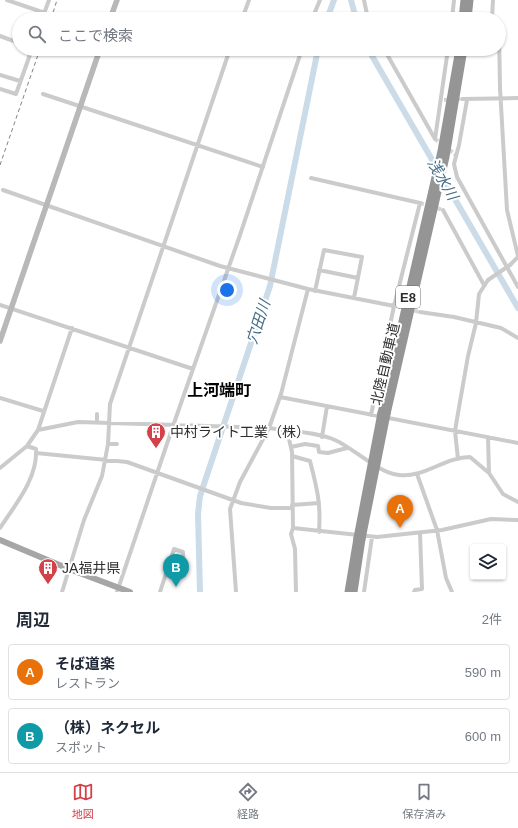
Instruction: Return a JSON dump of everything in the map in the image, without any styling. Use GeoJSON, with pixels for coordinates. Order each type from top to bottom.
{"type":"FeatureCollection","features":[{"type":"Feature","properties":{"kind":"highway"},"geometry":{"type":"LineString","coordinates":[[463,12],[464,0]]}},
{"type":"Feature","properties":{"kind":"highway"},"geometry":{"type":"LineString","coordinates":[[469,12],[470,0]]}},
{"type":"Feature","properties":{"kind":"highway","name":"北陸自動車道"},"geometry":{"type":"LineString","coordinates":[[384,414],[439,189],[457,56]]}},
{"type":"Feature","properties":{"kind":"highway","name":"北陸自動車道"},"geometry":{"type":"LineString","coordinates":[[348,592],[351,569],[359,538],[384,414],[434,182],[443,154],[463,56]]}},
{"type":"Feature","properties":{"kind":"highway","name":"北陸自動車道"},"geometry":{"type":"LineString","coordinates":[[354,592],[359,538]]}},
{"type":"Feature","properties":{"kind":"main road"},"geometry":{"type":"LineString","coordinates":[[0,540],[118,590],[130,592]]}},
{"type":"Feature","properties":{"kind":"street"},"geometry":{"type":"LineString","coordinates":[[8,0],[42,12]]}},
{"type":"Feature","properties":{"kind":"street"},"geometry":{"type":"LineString","coordinates":[[45,12],[49,0]]}},
{"type":"Feature","properties":{"kind":"street"},"geometry":{"type":"LineString","coordinates":[[113,12],[117,0]]}},
{"type":"Feature","properties":{"kind":"street"},"geometry":{"type":"LineString","coordinates":[[245,12],[249,0]]}},
{"type":"Feature","properties":{"kind":"street"},"geometry":{"type":"LineString","coordinates":[[316,12],[320,0]]}},
{"type":"Feature","properties":{"kind":"street"},"geometry":{"type":"LineString","coordinates":[[364,0],[367,12]]}},
{"type":"Feature","properties":{"kind":"street"},"geometry":{"type":"LineString","coordinates":[[453,12],[454,0]]}},
{"type":"Feature","properties":{"kind":"street"},"geometry":{"type":"LineString","coordinates":[[492,12],[493,0]]}},
{"type":"Feature","properties":{"kind":"street"},"geometry":{"type":"LineString","coordinates":[[0,36],[12,40]]}},
{"type":"Feature","properties":{"kind":"street"},"geometry":{"type":"LineString","coordinates":[[0,89],[16,94],[29,56]]}},
{"type":"Feature","properties":{"kind":"street"},"geometry":{"type":"LineString","coordinates":[[0,341],[98,56]]}},
{"type":"Feature","properties":{"kind":"street"},"geometry":{"type":"LineString","coordinates":[[62,592],[77,541],[102,476],[108,444],[110,404],[128,347],[228,56]]}},
{"type":"Feature","properties":{"kind":"street"},"geometry":{"type":"LineString","coordinates":[[118,590],[173,426],[229,268],[300,56]]}},
{"type":"Feature","properties":{"kind":"street"},"geometry":{"type":"LineString","coordinates":[[388,56],[435,140],[447,56]]}},
{"type":"Feature","properties":{"kind":"street"},"geometry":{"type":"LineString","coordinates":[[458,459],[455,431],[468,356],[476,323],[479,294],[488,280],[510,264],[518,256],[507,210],[500,98],[499,56]]}},
{"type":"Feature","properties":{"kind":"street"},"geometry":{"type":"LineString","coordinates":[[0,75],[20,81]]}},
{"type":"Feature","properties":{"kind":"street"},"geometry":{"type":"LineString","coordinates":[[43,94],[263,168]]}},
{"type":"Feature","properties":{"kind":"street"},"geometry":{"type":"LineString","coordinates":[[518,98],[465,100],[459,145],[454,164],[456,177],[518,287]]}},
{"type":"Feature","properties":{"kind":"street"},"geometry":{"type":"LineString","coordinates":[[311,178],[420,203],[392,305],[371,414]]}},
{"type":"Feature","properties":{"kind":"street"},"geometry":{"type":"LineString","coordinates":[[4,190],[229,268],[315,291],[392,305]]}},
{"type":"Feature","properties":{"kind":"street"},"geometry":{"type":"LineString","coordinates":[[443,210],[484,285]]}},
{"type":"Feature","properties":{"kind":"street"},"geometry":{"type":"LineString","coordinates":[[315,291],[324,250],[362,257],[354,298]]}},
{"type":"Feature","properties":{"kind":"street"},"geometry":{"type":"LineString","coordinates":[[319,270],[358,278]]}},
{"type":"Feature","properties":{"kind":"street"},"geometry":{"type":"LineString","coordinates":[[236,592],[234,546],[230,517],[232,500],[269,428],[280,397],[308,289]]}},
{"type":"Feature","properties":{"kind":"street"},"geometry":{"type":"LineString","coordinates":[[0,305],[193,369]]}},
{"type":"Feature","properties":{"kind":"street"},"geometry":{"type":"LineString","coordinates":[[420,312],[454,317],[501,328],[518,338]]}},
{"type":"Feature","properties":{"kind":"street"},"geometry":{"type":"LineString","coordinates":[[0,468],[27,446],[38,430],[43,411],[72,328]]}},
{"type":"Feature","properties":{"kind":"street"},"geometry":{"type":"LineString","coordinates":[[280,397],[518,443]]}},
{"type":"Feature","properties":{"kind":"street"},"geometry":{"type":"LineString","coordinates":[[0,398],[43,411]]}},
{"type":"Feature","properties":{"kind":"street"},"geometry":{"type":"LineString","coordinates":[[322,437],[327,406]]}},
{"type":"Feature","properties":{"kind":"street"},"geometry":{"type":"LineString","coordinates":[[97,414],[97,422]]}},
{"type":"Feature","properties":{"kind":"street"},"geometry":{"type":"LineString","coordinates":[[38,430],[78,422],[269,428],[287,430],[334,440],[393,474],[409,476],[458,459],[470,457],[489,473],[503,494],[518,502]]}},
{"type":"Feature","properties":{"kind":"street"},"geometry":{"type":"LineString","coordinates":[[287,430],[292,456],[293,528],[291,534],[296,548],[296,592]]}},
{"type":"Feature","properties":{"kind":"street"},"geometry":{"type":"LineString","coordinates":[[488,437],[489,473]]}},
{"type":"Feature","properties":{"kind":"street"},"geometry":{"type":"LineString","coordinates":[[108,444],[117,444]]}},
{"type":"Feature","properties":{"kind":"street"},"geometry":{"type":"LineString","coordinates":[[291,447],[305,444],[318,446],[319,452],[328,453],[347,448]]}},
{"type":"Feature","properties":{"kind":"street"},"geometry":{"type":"LineString","coordinates":[[0,528],[26,486],[35,463],[36,449],[27,446]]}},
{"type":"Feature","properties":{"kind":"street"},"geometry":{"type":"LineString","coordinates":[[36,453],[133,464],[232,500],[271,508],[319,503]]}},
{"type":"Feature","properties":{"kind":"street"},"geometry":{"type":"LineString","coordinates":[[292,456],[310,461],[317,483],[319,532]]}},
{"type":"Feature","properties":{"kind":"street"},"geometry":{"type":"LineString","coordinates":[[417,474],[437,530],[446,578],[452,592]]}},
{"type":"Feature","properties":{"kind":"street"},"geometry":{"type":"LineString","coordinates":[[293,528],[372,537],[420,533],[490,519],[518,520]]}},
{"type":"Feature","properties":{"kind":"street"},"geometry":{"type":"LineString","coordinates":[[414,592],[415,590],[422,589],[420,533]]}},
{"type":"Feature","properties":{"kind":"street"},"geometry":{"type":"LineString","coordinates":[[364,592],[372,537]]}},
{"type":"Feature","properties":{"kind":"street"},"geometry":{"type":"LineString","coordinates":[[160,592],[167,570],[174,549],[183,552],[184,575],[167,570]]}},
{"type":"Feature","properties":{"kind":"waterway","name":"穴田川"},"geometry":{"type":"LineString","coordinates":[[330,12],[334,0]]}},
{"type":"Feature","properties":{"kind":"waterway","name":"浅水川"},"geometry":{"type":"LineString","coordinates":[[351,0],[354,12]]}},
{"type":"Feature","properties":{"kind":"waterway","name":"穴田川"},"geometry":{"type":"LineString","coordinates":[[200,592],[198,514],[200,496],[270,286],[317,56]]}},
{"type":"Feature","properties":{"kind":"waterway","name":"浅水川"},"geometry":{"type":"LineString","coordinates":[[372,56],[518,308]]}},
{"type":"Feature","properties":{"kind":"tunnel"},"geometry":{"type":"LineString","coordinates":[[444,100],[462,99]]}},
{"type":"Feature","properties":{"kind":"tunnel"},"geometry":{"type":"LineString","coordinates":[[435,139],[456,155]]}},
{"type":"Feature","properties":{"kind":"tunnel"},"geometry":{"type":"LineString","coordinates":[[420,203],[443,210]]}},
{"type":"Feature","properties":{"kind":"tunnel"},"geometry":{"type":"LineString","coordinates":[[391,305],[420,312]]}},
{"type":"Feature","properties":{"kind":"railway"},"geometry":{"type":"LineString","coordinates":[[53,12],[57,0]]}},
{"type":"Feature","properties":{"kind":"railway"},"geometry":{"type":"LineString","coordinates":[[0,165],[38,56]]}},
{"type":"Feature","properties":{"kind":"place","name":"中村ライト工業（株）"},"geometry":{"type":"Point","coordinates":[156,449]}},
{"type":"Feature","properties":{"kind":"place","name":"そば道楽"},"geometry":{"type":"Point","coordinates":[400,528]}},
{"type":"Feature","properties":{"kind":"place","name":"JA福井県"},"geometry":{"type":"Point","coordinates":[48,585]}},
{"type":"Feature","properties":{"kind":"place","name":"（株）ネクセル"},"geometry":{"type":"Point","coordinates":[176,587]}},
{"type":"Feature","properties":{"kind":"district","name":"上河端町"},"geometry":{"type":"Point","coordinates":[219,390]}}]}
